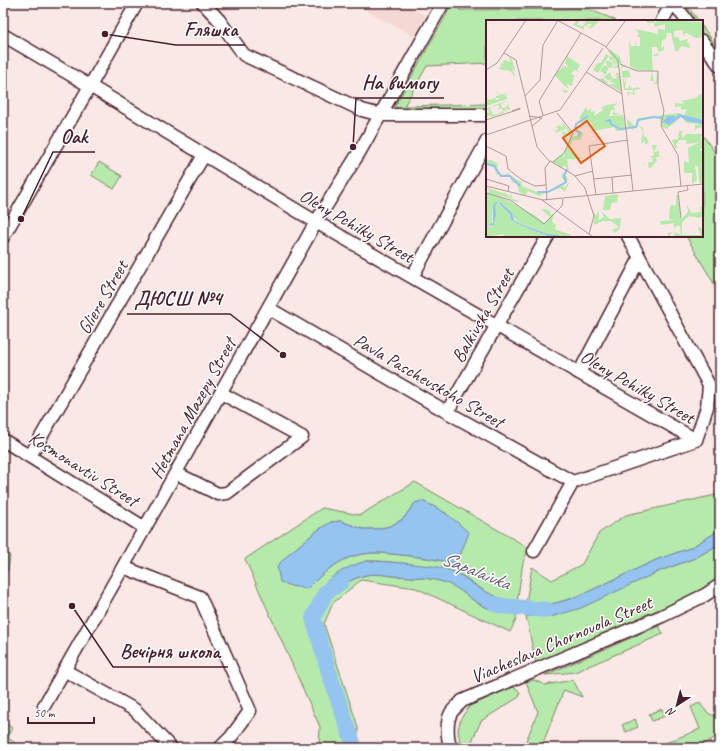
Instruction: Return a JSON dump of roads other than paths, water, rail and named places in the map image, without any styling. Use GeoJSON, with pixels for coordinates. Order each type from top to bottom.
{"type":"FeatureCollection","features":[{"type":"Feature","properties":{"kind":"street"},"geometry":{"type":"LineString","coordinates":[[3,237],[137,3]]}},
{"type":"Feature","properties":{"kind":"street"},"geometry":{"type":"LineString","coordinates":[[203,3],[219,20],[244,55],[362,110],[381,115],[486,115]]}},
{"type":"Feature","properties":{"kind":"street","name":"Hetmana Mazepy Street"},"geometry":{"type":"LineString","coordinates":[[44,706],[316,222],[381,115],[443,3]]}},
{"type":"Feature","properties":{"kind":"street"},"geometry":{"type":"LineString","coordinates":[[663,20],[673,3],[686,20]]}},
{"type":"Feature","properties":{"kind":"street","name":"Oleny Pchilky Street"},"geometry":{"type":"LineString","coordinates":[[3,35],[316,222],[696,440]]}},
{"type":"Feature","properties":{"kind":"street"},"geometry":{"type":"LineString","coordinates":[[703,42],[720,66]]}},
{"type":"Feature","properties":{"kind":"street"},"geometry":{"type":"LineString","coordinates":[[412,277],[486,143]]}},
{"type":"Feature","properties":{"kind":"street","name":"Gliere Street"},"geometry":{"type":"LineString","coordinates":[[30,456],[204,155]]}},
{"type":"Feature","properties":{"kind":"street","name":"Balkivska Street"},"geometry":{"type":"LineString","coordinates":[[447,412],[547,237]]}},
{"type":"Feature","properties":{"kind":"street"},"geometry":{"type":"LineString","coordinates":[[534,551],[572,482],[696,440],[707,407],[709,385],[629,237]]}},
{"type":"Feature","properties":{"kind":"street"},"geometry":{"type":"LineString","coordinates":[[579,373],[640,258]]}},
{"type":"Feature","properties":{"kind":"street","name":"Pavla Paschevskoho Street"},"geometry":{"type":"LineString","coordinates":[[268,308],[447,412],[572,482]]}},
{"type":"Feature","properties":{"kind":"street"},"geometry":{"type":"LineString","coordinates":[[176,473],[218,494],[227,493],[302,437],[221,393]]}},
{"type":"Feature","properties":{"kind":"street","name":"Kosmonavtiv Street"},"geometry":{"type":"LineString","coordinates":[[3,440],[145,528]]}},
{"type":"Feature","properties":{"kind":"street"},"geometry":{"type":"LineString","coordinates":[[123,567],[200,597],[250,711],[231,737],[220,748]]}},
{"type":"Feature","properties":{"kind":"street","name":"Viacheslava Chornovola Street"},"geometry":{"type":"LineString","coordinates":[[451,748],[449,744],[447,726],[451,713],[462,701],[662,616],[705,595],[720,585]]}},
{"type":"Feature","properties":{"kind":"street"},"geometry":{"type":"LineString","coordinates":[[64,670],[135,710],[171,748]]}},
{"type":"Feature","properties":{"kind":"water"},"geometry":{"type":"Polygon","coordinates":[[[422,501],[447,514],[469,533],[458,560],[452,563],[430,558],[367,553],[345,559],[331,567],[307,589],[280,582],[277,566],[318,530],[331,522],[340,521],[363,529],[377,529],[390,526],[403,519],[415,503],[422,501]]]}},
{"type":"Feature","properties":{"kind":"water"},"geometry":{"type":"Polygon","coordinates":[[[720,530],[720,544],[695,558],[660,571],[581,608],[554,616],[526,616],[526,603],[552,604],[577,597],[656,560],[690,548],[720,530]]]}},
{"type":"Feature","properties":{"kind":"water"},"geometry":{"type":"Polygon","coordinates":[[[366,561],[414,564],[448,570],[460,575],[491,594],[517,603],[516,614],[499,612],[488,608],[449,584],[426,578],[369,574],[350,581],[328,598],[318,590],[340,572],[351,566],[366,561]]]}},
{"type":"Feature","properties":{"kind":"waterway","name":"Sapalaivka"},"geometry":{"type":"LineString","coordinates":[[341,582],[326,592],[313,618],[331,679],[353,743],[350,748]]}},
{"type":"Feature","properties":{"kind":"waterway","name":"Sapalaivka"},"geometry":{"type":"LineString","coordinates":[[495,604],[547,610]]}},
{"type":"Feature","properties":{"kind":"place","name":"Fляшка"},"geometry":{"type":"Point","coordinates":[105,34]}},
{"type":"Feature","properties":{"kind":"place","name":"На вимогу"},"geometry":{"type":"Point","coordinates":[353,147]}},
{"type":"Feature","properties":{"kind":"place","name":"Oak"},"geometry":{"type":"Point","coordinates":[21,219]}},
{"type":"Feature","properties":{"kind":"place","name":"ДЮСШ №4"},"geometry":{"type":"Point","coordinates":[283,355]}},
{"type":"Feature","properties":{"kind":"place","name":"Вечірня школа"},"geometry":{"type":"Point","coordinates":[72,606]}}]}
